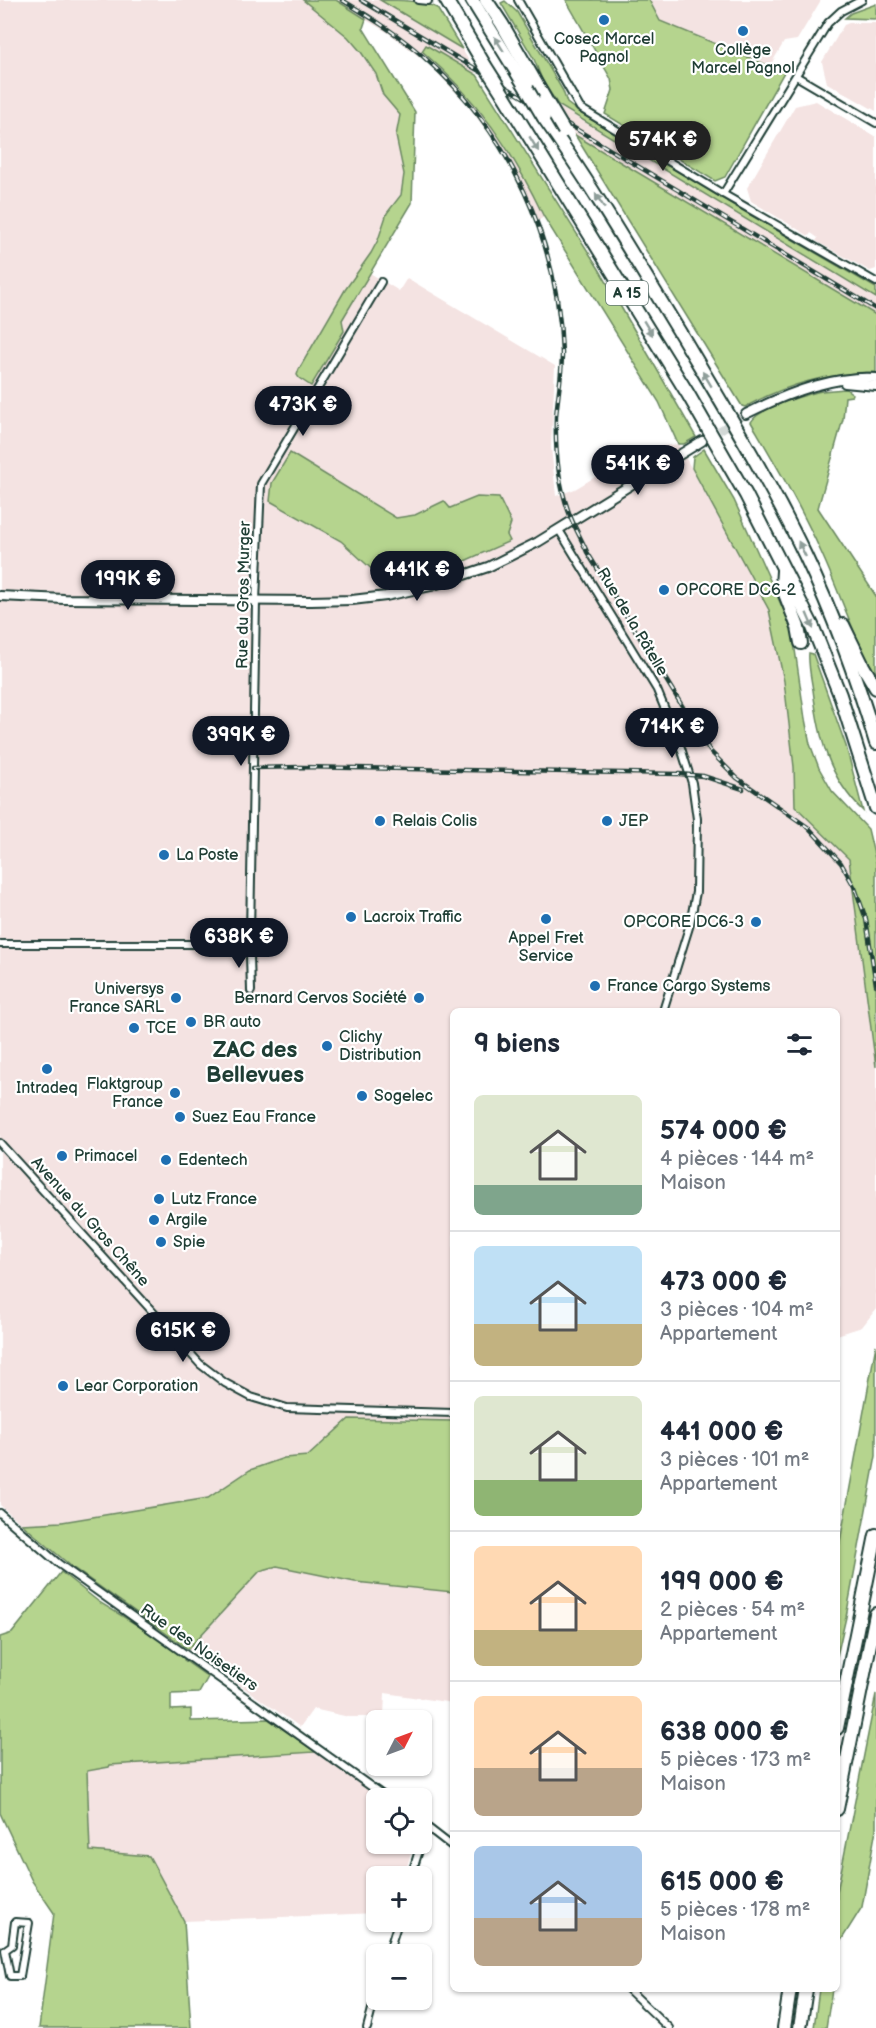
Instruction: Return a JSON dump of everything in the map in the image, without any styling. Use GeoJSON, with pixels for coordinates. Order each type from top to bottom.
{"type":"FeatureCollection","features":[{"type":"Feature","properties":{"kind":"highway","name":"A 15"},"geometry":{"type":"LineString","coordinates":[[446,0],[688,394],[746,495],[803,603],[832,674],[876,808]]}},
{"type":"Feature","properties":{"kind":"highway","name":"A 15"},"geometry":{"type":"LineString","coordinates":[[472,0],[544,118],[579,167],[755,460],[796,537],[826,602],[862,696],[876,742]]}},
{"type":"Feature","properties":{"kind":"highway"},"geometry":{"type":"LineString","coordinates":[[486,0],[564,131],[579,167]]}},
{"type":"Feature","properties":{"kind":"highway"},"geometry":{"type":"LineString","coordinates":[[493,0],[500,13],[502,24]]}},
{"type":"Feature","properties":{"kind":"highway"},"geometry":{"type":"LineString","coordinates":[[784,569],[782,586],[798,627],[801,643]]}},
{"type":"Feature","properties":{"kind":"highway"},"geometry":{"type":"LineString","coordinates":[[826,602],[834,605],[876,688]]}},
{"type":"Feature","properties":{"kind":"highway"},"geometry":{"type":"LineString","coordinates":[[840,1713],[876,1535]]}},
{"type":"Feature","properties":{"kind":"highway"},"geometry":{"type":"LineString","coordinates":[[840,1794],[876,1614]]}},
{"type":"Feature","properties":{"kind":"highway"},"geometry":{"type":"LineString","coordinates":[[784,2028],[790,1992]]}},
{"type":"Feature","properties":{"kind":"highway"},"geometry":{"type":"LineString","coordinates":[[800,2028],[806,1992]]}},
{"type":"Feature","properties":{"kind":"street"},"geometry":{"type":"LineString","coordinates":[[418,0],[428,1]]}},
{"type":"Feature","properties":{"kind":"street"},"geometry":{"type":"LineString","coordinates":[[518,0],[580,108],[874,281]]}},
{"type":"Feature","properties":{"kind":"street"},"geometry":{"type":"LineString","coordinates":[[723,194],[832,19],[845,8],[862,0]]}},
{"type":"Feature","properties":{"kind":"street"},"geometry":{"type":"LineString","coordinates":[[796,76],[876,123]]}},
{"type":"Feature","properties":{"kind":"street","name":"Rue du Gros Murger"},"geometry":{"type":"LineString","coordinates":[[251,992],[250,955],[245,940],[251,928],[256,601],[261,484],[381,282]]}},
{"type":"Feature","properties":{"kind":"street"},"geometry":{"type":"LineString","coordinates":[[746,414],[787,395],[857,378],[876,378]]}},
{"type":"Feature","properties":{"kind":"street"},"geometry":{"type":"LineString","coordinates":[[832,383],[876,386]]}},
{"type":"Feature","properties":{"kind":"street"},"geometry":{"type":"LineString","coordinates":[[0,596],[64,599],[352,600],[412,591],[488,567],[526,549],[702,441]]}},
{"type":"Feature","properties":{"kind":"street","name":"Rue de la Pâtelle"},"geometry":{"type":"LineString","coordinates":[[559,530],[657,690],[681,748],[692,783],[697,819],[696,892],[690,924],[664,1008]]}},
{"type":"Feature","properties":{"kind":"street"},"geometry":{"type":"LineString","coordinates":[[0,944],[226,945],[245,940]]}},
{"type":"Feature","properties":{"kind":"street","name":"Avenue du Gros Chêne"},"geometry":{"type":"LineString","coordinates":[[0,1143],[200,1364],[225,1383],[251,1397],[286,1408],[450,1413]]}},
{"type":"Feature","properties":{"kind":"street","name":"Rue des Noisetiers"},"geometry":{"type":"LineString","coordinates":[[0,1513],[59,1564],[373,1788]]}},
{"type":"Feature","properties":{"kind":"street"},"geometry":{"type":"LineString","coordinates":[[432,1831],[450,1845]]}},
{"type":"Feature","properties":{"kind":"street"},"geometry":{"type":"LineString","coordinates":[[15,1922],[29,1923],[20,1976],[10,1976],[3,1950],[12,1945],[15,1922]]}},
{"type":"Feature","properties":{"kind":"street"},"geometry":{"type":"LineString","coordinates":[[631,1992],[669,2028]]}},
{"type":"Feature","properties":{"kind":"street"},"geometry":{"type":"LineString","coordinates":[[367,2028],[372,2010]]}},
{"type":"Feature","properties":{"kind":"shaded area"},"geometry":{"type":"Polygon","coordinates":[[[0,0],[380,0],[462,49],[477,75],[426,45],[422,51],[471,98],[488,120],[506,145],[544,217],[536,222],[516,175],[496,143],[466,103],[429,64],[389,33],[366,20],[363,28],[415,112],[412,203],[370,273],[399,291],[407,278],[555,366],[551,447],[556,496],[575,489],[642,449],[678,444],[769,610],[784,681],[796,806],[849,859],[876,1067],[876,1309],[862,1327],[840,1334],[840,1008],[450,1008],[450,1421],[349,1419],[308,1456],[284,1458],[250,1470],[208,1498],[62,1522],[22,1524],[0,1505],[0,0]]]}},
{"type":"Feature","properties":{"kind":"shaded area","name":"Collège Marcel Pagnol"},"geometry":{"type":"Polygon","coordinates":[[[649,0],[821,0],[797,40],[784,42],[770,66],[660,21],[649,0]]]}},
{"type":"Feature","properties":{"kind":"shaded area"},"geometry":{"type":"Polygon","coordinates":[[[876,23],[876,111],[827,83],[822,62],[844,25],[876,23]]]}},
{"type":"Feature","properties":{"kind":"shaded area"},"geometry":{"type":"Polygon","coordinates":[[[816,101],[876,137],[876,269],[870,271],[816,241],[818,238],[811,233],[809,236],[751,201],[747,188],[795,106],[816,101]]]}},
{"type":"Feature","properties":{"kind":"shaded area"},"geometry":{"type":"Polygon","coordinates":[[[558,106],[876,298],[876,315],[575,135],[558,106]]]}},
{"type":"Feature","properties":{"kind":"shaded area"},"geometry":{"type":"Polygon","coordinates":[[[277,1566],[355,1582],[450,1592],[450,1703],[385,1693],[384,1710],[366,1710],[366,1717],[349,1717],[313,1709],[300,1727],[188,1649],[260,1571],[277,1566]]]}},
{"type":"Feature","properties":{"kind":"shaded area"},"geometry":{"type":"Polygon","coordinates":[[[316,1752],[366,1789],[366,1854],[411,1854],[407,1866],[366,1866],[366,1913],[184,1921],[149,1856],[90,1851],[87,1770],[109,1768],[110,1765],[316,1752]]]}},
{"type":"Feature","properties":{"kind":"green space"},"geometry":{"type":"Polygon","coordinates":[[[303,0],[336,0],[366,19],[363,28],[415,112],[412,203],[342,320],[344,331],[311,386],[299,378],[297,375],[299,369],[345,290],[378,240],[387,213],[401,195],[404,174],[396,136],[400,115],[383,95],[376,74],[361,52],[348,37],[303,0]]]}},
{"type":"Feature","properties":{"kind":"green space"},"geometry":{"type":"Polygon","coordinates":[[[380,0],[417,2],[437,8],[462,49],[380,0]]]}},
{"type":"Feature","properties":{"kind":"green space"},"geometry":{"type":"Polygon","coordinates":[[[566,0],[649,0],[660,21],[784,72],[725,177],[715,181],[605,114],[613,90],[611,79],[566,0]]]}},
{"type":"Feature","properties":{"kind":"green space"},"geometry":{"type":"Polygon","coordinates":[[[505,1],[517,12],[563,91],[567,103],[735,206],[876,288],[876,298],[558,105],[501,3],[505,1]]]}},
{"type":"Feature","properties":{"kind":"green space"},"geometry":{"type":"Polygon","coordinates":[[[876,4],[876,19],[845,18],[851,13],[876,4]]]}},
{"type":"Feature","properties":{"kind":"green space"},"geometry":{"type":"Polygon","coordinates":[[[426,45],[477,75],[599,269],[696,437],[684,444],[678,444],[659,402],[544,217],[506,148],[477,107],[422,51],[426,45]]]}},
{"type":"Feature","properties":{"kind":"green space"},"geometry":{"type":"Polygon","coordinates":[[[575,135],[876,315],[876,372],[808,381],[776,392],[745,407],[742,406],[575,135]]]}},
{"type":"Feature","properties":{"kind":"green space"},"geometry":{"type":"Polygon","coordinates":[[[846,389],[853,394],[845,397],[843,419],[818,508],[876,596],[876,675],[860,645],[828,567],[805,519],[751,422],[762,412],[791,400],[827,390],[846,389]]]}},
{"type":"Feature","properties":{"kind":"green space"},"geometry":{"type":"Polygon","coordinates":[[[704,449],[734,500],[792,629],[805,719],[810,744],[819,768],[832,791],[868,829],[876,863],[876,1067],[849,859],[795,806],[794,767],[784,681],[769,610],[692,468],[693,457],[704,449]]]}},
{"type":"Feature","properties":{"kind":"green space"},"geometry":{"type":"Polygon","coordinates":[[[290,453],[396,518],[415,515],[444,501],[450,508],[477,497],[499,498],[511,523],[507,535],[510,541],[451,567],[389,585],[341,541],[270,501],[272,483],[290,453]]]}},
{"type":"Feature","properties":{"kind":"green space"},"geometry":{"type":"Polygon","coordinates":[[[809,653],[813,654],[846,746],[863,811],[841,784],[827,755],[815,707],[809,653]]]}},
{"type":"Feature","properties":{"kind":"green space"},"geometry":{"type":"Polygon","coordinates":[[[876,1345],[876,1456],[840,1643],[840,1542],[876,1345]]]}},
{"type":"Feature","properties":{"kind":"green space"},"geometry":{"type":"Polygon","coordinates":[[[349,1419],[450,1421],[450,1592],[355,1582],[277,1566],[260,1571],[188,1649],[72,1567],[22,1524],[62,1522],[208,1498],[250,1470],[284,1458],[308,1456],[349,1419]]]}},
{"type":"Feature","properties":{"kind":"green space"},"geometry":{"type":"Polygon","coordinates":[[[61,1572],[99,1602],[188,1656],[184,1660],[208,1677],[199,1693],[171,1694],[171,1710],[191,1709],[191,1721],[268,1719],[316,1752],[110,1765],[87,1771],[90,1851],[149,1856],[184,1921],[191,2028],[39,2028],[54,1913],[32,1881],[0,1813],[0,1637],[12,1633],[61,1572]]]}},
{"type":"Feature","properties":{"kind":"green space"},"geometry":{"type":"Polygon","coordinates":[[[876,1694],[876,1829],[862,1907],[840,1942],[840,1877],[876,1694]]]}},
{"type":"Feature","properties":{"kind":"green space"},"geometry":{"type":"Polygon","coordinates":[[[819,1992],[832,1992],[826,2028],[814,2028],[819,1992]]]}},
{"type":"Feature","properties":{"kind":"tunnel"},"geometry":{"type":"LineString","coordinates":[[428,1],[446,0]]}},
{"type":"Feature","properties":{"kind":"tunnel"},"geometry":{"type":"LineString","coordinates":[[709,437],[746,414]]}},
{"type":"Feature","properties":{"kind":"railway"},"geometry":{"type":"LineString","coordinates":[[342,0],[397,35],[427,60],[457,89],[483,121],[505,156],[524,192],[540,231],[559,312],[562,353],[556,416],[557,452],[562,487],[572,521],[587,552],[710,751],[737,778],[809,828],[841,863],[855,888],[866,919],[876,985]]}},
{"type":"Feature","properties":{"kind":"railway"},"geometry":{"type":"LineString","coordinates":[[361,0],[876,309]]}},
{"type":"Feature","properties":{"kind":"railway"},"geometry":{"type":"LineString","coordinates":[[253,768],[679,774],[703,776],[743,789]]}},
{"type":"Feature","properties":{"kind":"place","name":"Cosec Marcel Pagnol"},"geometry":{"type":"Point","coordinates":[604,20]}},
{"type":"Feature","properties":{"kind":"place","name":"Collège Marcel Pagnol"},"geometry":{"type":"Point","coordinates":[743,31]}},
{"type":"Feature","properties":{"kind":"place","name":"OPCORE DC6-2"},"geometry":{"type":"Point","coordinates":[664,590]}},
{"type":"Feature","properties":{"kind":"place","name":"Relais Colis"},"geometry":{"type":"Point","coordinates":[380,821]}},
{"type":"Feature","properties":{"kind":"place","name":"JEP"},"geometry":{"type":"Point","coordinates":[607,821]}},
{"type":"Feature","properties":{"kind":"place","name":"La Poste"},"geometry":{"type":"Point","coordinates":[164,855]}},
{"type":"Feature","properties":{"kind":"place","name":"Lacroix Traffic"},"geometry":{"type":"Point","coordinates":[351,917]}},
{"type":"Feature","properties":{"kind":"place","name":"Appel Fret Service"},"geometry":{"type":"Point","coordinates":[546,919]}},
{"type":"Feature","properties":{"kind":"place","name":"OPCORE DC6-3"},"geometry":{"type":"Point","coordinates":[756,922]}},
{"type":"Feature","properties":{"kind":"place","name":"France Cargo Systems"},"geometry":{"type":"Point","coordinates":[595,986]}},
{"type":"Feature","properties":{"kind":"place","name":"Universys France SARL"},"geometry":{"type":"Point","coordinates":[176,998]}},
{"type":"Feature","properties":{"kind":"place","name":"Bernard Cervos Société"},"geometry":{"type":"Point","coordinates":[419,998]}},
{"type":"Feature","properties":{"kind":"place","name":"BR auto"},"geometry":{"type":"Point","coordinates":[191,1022]}},
{"type":"Feature","properties":{"kind":"place","name":"TCE"},"geometry":{"type":"Point","coordinates":[134,1028]}},
{"type":"Feature","properties":{"kind":"place","name":"Clichy Distribution"},"geometry":{"type":"Point","coordinates":[327,1046]}},
{"type":"Feature","properties":{"kind":"place","name":"Intradeq"},"geometry":{"type":"Point","coordinates":[47,1069]}},
{"type":"Feature","properties":{"kind":"place","name":"Flaktgroup France"},"geometry":{"type":"Point","coordinates":[175,1093]}},
{"type":"Feature","properties":{"kind":"place","name":"Sogelec"},"geometry":{"type":"Point","coordinates":[362,1096]}},
{"type":"Feature","properties":{"kind":"place","name":"Suez Eau France"},"geometry":{"type":"Point","coordinates":[180,1117]}},
{"type":"Feature","properties":{"kind":"place","name":"Primacel"},"geometry":{"type":"Point","coordinates":[62,1156]}},
{"type":"Feature","properties":{"kind":"place","name":"Edentech"},"geometry":{"type":"Point","coordinates":[166,1160]}},
{"type":"Feature","properties":{"kind":"place","name":"Lutz France"},"geometry":{"type":"Point","coordinates":[159,1199]}},
{"type":"Feature","properties":{"kind":"place","name":"Argile"},"geometry":{"type":"Point","coordinates":[154,1220]}},
{"type":"Feature","properties":{"kind":"place","name":"Spie"},"geometry":{"type":"Point","coordinates":[161,1242]}},
{"type":"Feature","properties":{"kind":"place","name":"Lear Corporation"},"geometry":{"type":"Point","coordinates":[63,1386]}},
{"type":"Feature","properties":{"kind":"district","name":"ZAC des Bellevues"},"geometry":{"type":"Point","coordinates":[255,1062]}}]}
